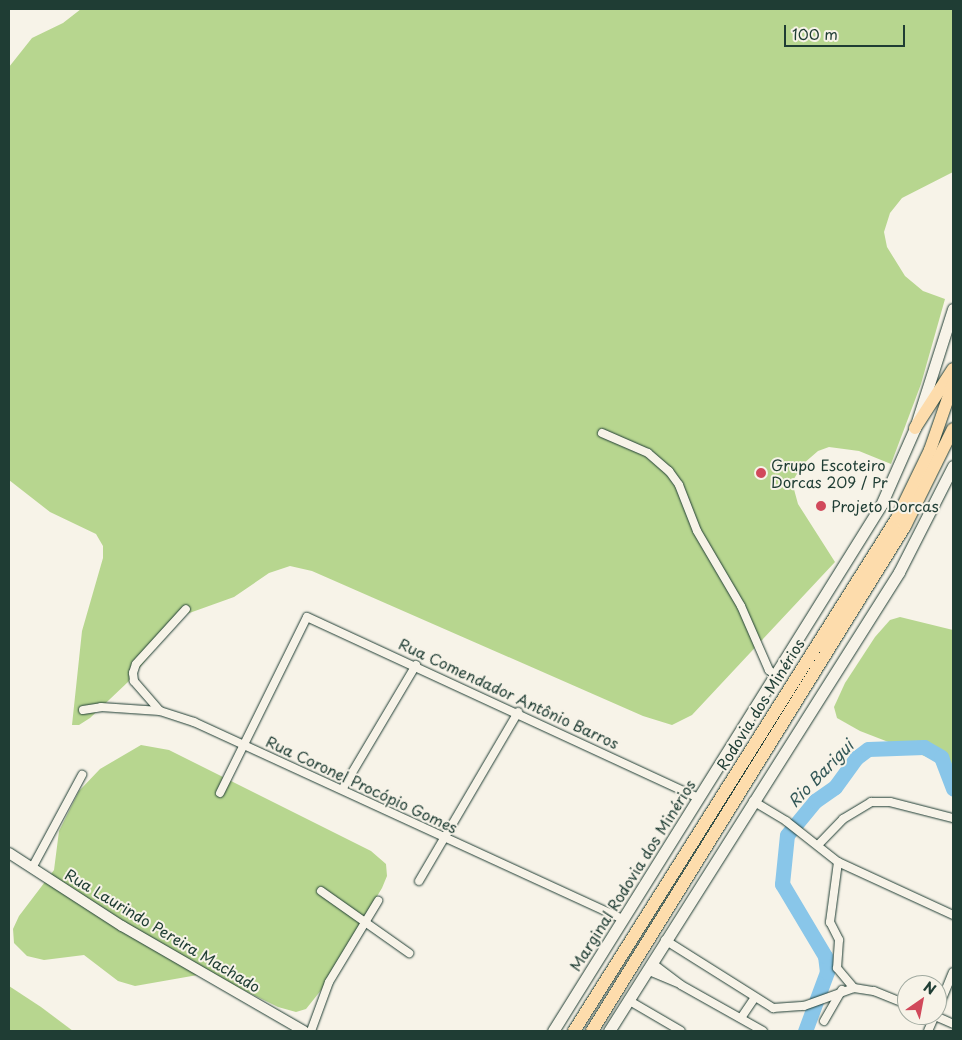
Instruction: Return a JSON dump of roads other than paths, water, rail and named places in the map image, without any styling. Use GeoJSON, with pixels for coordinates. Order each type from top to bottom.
{"type":"FeatureCollection","features":[{"type":"Feature","properties":{"kind":"main road","name":"Marginal Rodovia dos Minérios"},"geometry":{"type":"LineString","coordinates":[[553,1031],[622,918],[776,676],[881,504],[915,428],[953,309]]}},
{"type":"Feature","properties":{"kind":"main road"},"geometry":{"type":"LineString","coordinates":[[915,428],[953,370]]}},
{"type":"Feature","properties":{"kind":"main road","name":"Rodovia dos Minérios"},"geometry":{"type":"LineString","coordinates":[[574,1031],[897,518],[930,450],[953,384]]}},
{"type":"Feature","properties":{"kind":"main road","name":"Rodovia dos Minérios"},"geometry":{"type":"LineString","coordinates":[[592,1031],[905,526],[953,429]]}},
{"type":"Feature","properties":{"kind":"main road"},"geometry":{"type":"LineString","coordinates":[[609,1031],[899,572],[953,466]]}},
{"type":"Feature","properties":{"kind":"street"},"geometry":{"type":"LineString","coordinates":[[602,433],[648,453],[669,471],[679,485],[697,532],[745,614],[769,670],[776,676]]}},
{"type":"Feature","properties":{"kind":"street"},"geometry":{"type":"LineString","coordinates":[[160,710],[134,681],[133,674],[136,664],[186,608]]}},
{"type":"Feature","properties":{"kind":"street","name":"Rua Comendador Antônio Barros"},"geometry":{"type":"LineString","coordinates":[[244,744],[307,617],[518,712],[698,798]]}},
{"type":"Feature","properties":{"kind":"street"},"geometry":{"type":"LineString","coordinates":[[343,788],[416,665]]}},
{"type":"Feature","properties":{"kind":"street","name":"Rua Coronel Procópio Gomes"},"geometry":{"type":"LineString","coordinates":[[84,710],[101,707],[160,710],[244,744],[343,788],[442,837],[622,918]]}},
{"type":"Feature","properties":{"kind":"street"},"geometry":{"type":"LineString","coordinates":[[419,881],[442,837],[518,712]]}},
{"type":"Feature","properties":{"kind":"street"},"geometry":{"type":"LineString","coordinates":[[220,793],[244,744]]}},
{"type":"Feature","properties":{"kind":"street"},"geometry":{"type":"LineString","coordinates":[[32,868],[82,775]]}},
{"type":"Feature","properties":{"kind":"street"},"geometry":{"type":"LineString","coordinates":[[753,801],[786,821],[838,862],[953,915]]}},
{"type":"Feature","properties":{"kind":"street"},"geometry":{"type":"LineString","coordinates":[[818,845],[843,819],[871,802],[890,802],[953,818]]}},
{"type":"Feature","properties":{"kind":"street","name":"Rua Laurindo Pereira Machado"},"geometry":{"type":"LineString","coordinates":[[9,853],[122,926],[304,1031]]}},
{"type":"Feature","properties":{"kind":"street"},"geometry":{"type":"LineString","coordinates":[[838,862],[830,922],[839,940],[837,968],[854,988]]}},
{"type":"Feature","properties":{"kind":"street"},"geometry":{"type":"LineString","coordinates":[[321,890],[366,920],[409,953]]}},
{"type":"Feature","properties":{"kind":"street"},"geometry":{"type":"LineString","coordinates":[[311,1031],[329,982],[378,901]]}},
{"type":"Feature","properties":{"kind":"street"},"geometry":{"type":"LineString","coordinates":[[665,940],[754,999],[773,1008],[804,1006],[842,990],[854,988],[874,991],[897,1000]]}},
{"type":"Feature","properties":{"kind":"street"},"geometry":{"type":"LineString","coordinates":[[650,967],[763,1031]]}},
{"type":"Feature","properties":{"kind":"street"},"geometry":{"type":"LineString","coordinates":[[947,986],[953,972]]}},
{"type":"Feature","properties":{"kind":"street"},"geometry":{"type":"LineString","coordinates":[[824,1022],[842,990]]}},
{"type":"Feature","properties":{"kind":"street"},"geometry":{"type":"LineString","coordinates":[[740,1018],[754,999]]}},
{"type":"Feature","properties":{"kind":"street"},"geometry":{"type":"LineString","coordinates":[[628,1000],[681,1031]]}},
{"type":"Feature","properties":{"kind":"waterway","name":"Rio Barigui"},"geometry":{"type":"LineString","coordinates":[[805,1031],[827,972],[825,956],[782,884],[787,835],[815,801],[835,787],[856,758],[868,749],[924,747],[941,757],[953,789]]}},
{"type":"Feature","properties":{"kind":"place","name":"Grupo Escoteiro Dorcas 209 / Pr"},"geometry":{"type":"Point","coordinates":[761,473]}},
{"type":"Feature","properties":{"kind":"place","name":"Projeto Dorcas"},"geometry":{"type":"Point","coordinates":[821,506]}}]}
